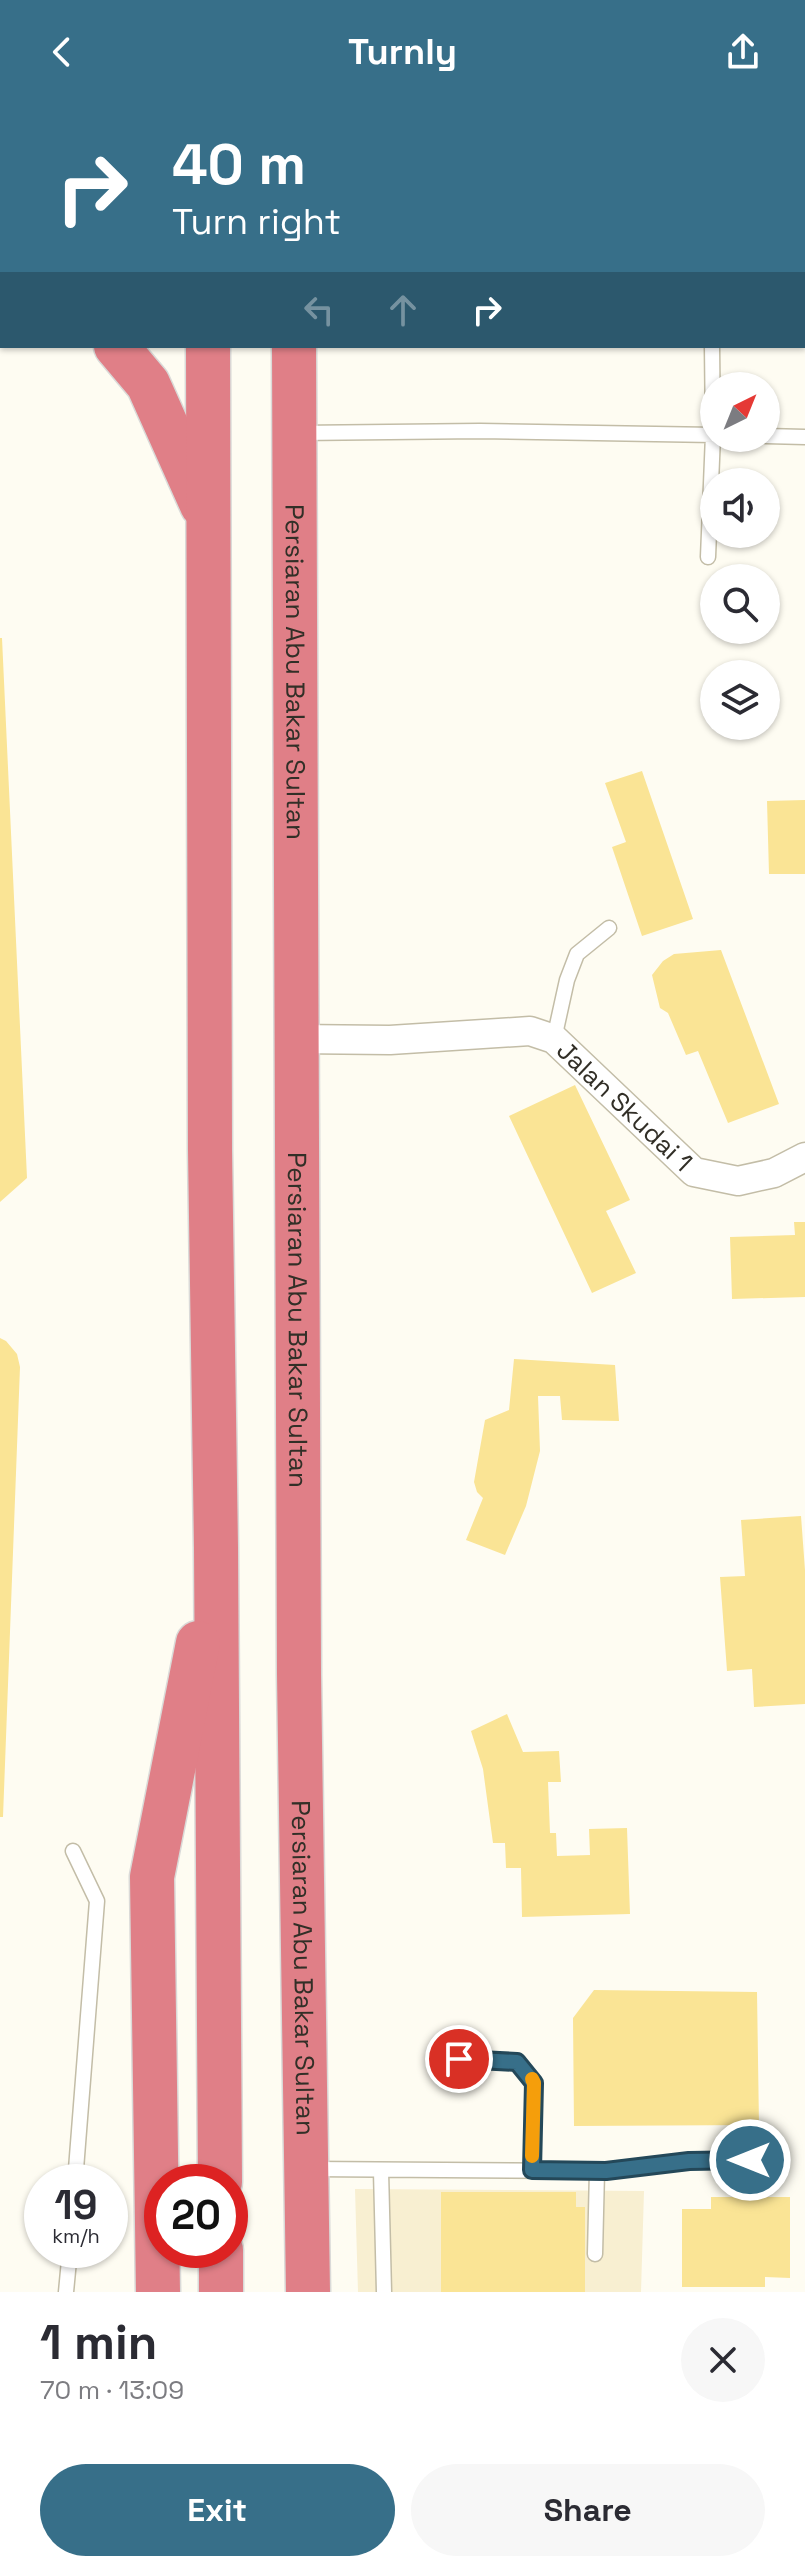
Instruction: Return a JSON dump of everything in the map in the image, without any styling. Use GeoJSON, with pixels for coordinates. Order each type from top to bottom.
{"type":"FeatureCollection","features":[{"type":"Feature","properties":{"kind":"highway"},"geometry":{"type":"LineString","coordinates":[[118,348],[148,384],[208,518]]}},
{"type":"Feature","properties":{"kind":"highway"},"geometry":{"type":"LineString","coordinates":[[208,348],[210,1150],[220,2164]]}},
{"type":"Feature","properties":{"kind":"highway","name":"Persiaran Abu Bakar Sultan"},"geometry":{"type":"LineString","coordinates":[[294,348],[299,1659],[308,2292]]}},
{"type":"Feature","properties":{"kind":"highway"},"geometry":{"type":"LineString","coordinates":[[158,2292],[152,1877],[216,1548]]}},
{"type":"Feature","properties":{"kind":"highway"},"geometry":{"type":"LineString","coordinates":[[221,2268],[221,2292]]}},
{"type":"Feature","properties":{"kind":"street","name":"Jalan Skudai 1"},"geometry":{"type":"LineString","coordinates":[[295,1039],[390,1040],[530,1031],[554,1039],[694,1172],[738,1181],[774,1173],[805,1157]]}},
{"type":"Feature","properties":{"kind":"lane"},"geometry":{"type":"LineString","coordinates":[[712,348],[713,372]]}},
{"type":"Feature","properties":{"kind":"lane"},"geometry":{"type":"LineString","coordinates":[[293,433],[480,431],[700,435]]}},
{"type":"Feature","properties":{"kind":"lane"},"geometry":{"type":"LineString","coordinates":[[780,436],[805,437]]}},
{"type":"Feature","properties":{"kind":"lane"},"geometry":{"type":"LineString","coordinates":[[708,557],[713,452]]}},
{"type":"Feature","properties":{"kind":"lane"},"geometry":{"type":"LineString","coordinates":[[554,1039],[567,980],[577,954],[609,928]]}},
{"type":"Feature","properties":{"kind":"lane"},"geometry":{"type":"LineString","coordinates":[[73,1851],[97,1901],[76,2164]]}},
{"type":"Feature","properties":{"kind":"lane"},"geometry":{"type":"LineString","coordinates":[[459,2059],[517,2062],[527,2071],[534,2083],[532,2170]]}},
{"type":"Feature","properties":{"kind":"lane"},"geometry":{"type":"LineString","coordinates":[[307,2169],[597,2171],[689,2161],[750,2160]]}},
{"type":"Feature","properties":{"kind":"lane"},"geometry":{"type":"LineString","coordinates":[[381,2171],[384,2292]]}},
{"type":"Feature","properties":{"kind":"lane"},"geometry":{"type":"LineString","coordinates":[[595,2254],[597,2171]]}},
{"type":"Feature","properties":{"kind":"lane"},"geometry":{"type":"LineString","coordinates":[[66,2292],[68,2268]]}},
{"type":"Feature","properties":{"kind":"shaded area"},"geometry":{"type":"Polygon","coordinates":[[[355,2189],[644,2191],[641,2292],[358,2292],[355,2189]]]}},
{"type":"Feature","properties":{"kind":"building"},"geometry":{"type":"Polygon","coordinates":[[[0,638],[27,1178],[0,1202],[0,638]]]}},
{"type":"Feature","properties":{"kind":"building"},"geometry":{"type":"Polygon","coordinates":[[[642,771],[693,919],[642,936],[612,847],[626,842],[605,783],[642,771]]]}},
{"type":"Feature","properties":{"kind":"building"},"geometry":{"type":"Polygon","coordinates":[[[805,800],[805,874],[769,874],[767,801],[805,800]]]}},
{"type":"Feature","properties":{"kind":"building"},"geometry":{"type":"Polygon","coordinates":[[[721,950],[779,1104],[728,1123],[698,1051],[686,1055],[668,1013],[660,1008],[652,975],[663,961],[674,954],[721,950]]]}},
{"type":"Feature","properties":{"kind":"building"},"geometry":{"type":"Polygon","coordinates":[[[575,1085],[630,1200],[606,1211],[636,1273],[592,1293],[509,1116],[575,1085]]]}},
{"type":"Feature","properties":{"kind":"building"},"geometry":{"type":"Polygon","coordinates":[[[794,1222],[805,1222],[805,1297],[732,1299],[730,1237],[795,1235],[794,1222]]]}},
{"type":"Feature","properties":{"kind":"building"},"geometry":{"type":"Polygon","coordinates":[[[0,1338],[17,1354],[20,1367],[3,1817],[0,1817],[0,1338]]]}},
{"type":"Feature","properties":{"kind":"building"},"geometry":{"type":"Polygon","coordinates":[[[514,1359],[615,1365],[619,1421],[562,1420],[560,1396],[538,1396],[540,1451],[526,1506],[505,1555],[466,1540],[483,1498],[474,1482],[485,1420],[509,1410],[514,1359]]]}},
{"type":"Feature","properties":{"kind":"building"},"geometry":{"type":"Polygon","coordinates":[[[801,1516],[805,1570],[805,1704],[754,1707],[752,1669],[727,1671],[720,1577],[745,1576],[741,1520],[801,1516]]]}},
{"type":"Feature","properties":{"kind":"building"},"geometry":{"type":"Polygon","coordinates":[[[507,1714],[523,1752],[559,1751],[561,1782],[548,1782],[550,1833],[556,1833],[557,1856],[590,1855],[589,1829],[627,1828],[630,1914],[522,1917],[521,1868],[506,1868],[505,1843],[493,1843],[483,1769],[471,1731],[507,1714]]]}},
{"type":"Feature","properties":{"kind":"building"},"geometry":{"type":"Polygon","coordinates":[[[594,1990],[757,1992],[759,2125],[574,2126],[573,2018],[594,1990]]]}},
{"type":"Feature","properties":{"kind":"building"},"geometry":{"type":"Polygon","coordinates":[[[441,2192],[576,2192],[576,2207],[585,2207],[585,2292],[441,2292],[441,2192]]]}},
{"type":"Feature","properties":{"kind":"building"},"geometry":{"type":"Polygon","coordinates":[[[711,2197],[790,2197],[790,2278],[765,2277],[765,2287],[682,2287],[682,2209],[711,2209],[711,2197]]]}},
{"type":"Feature","properties":{"kind":"slow traffic"},"geometry":{"type":"LineString","coordinates":[[532,2079],[532,2156]]}},
{"type":"Feature","properties":{"kind":"route"},"geometry":{"type":"LineString","coordinates":[[459,2059],[517,2062],[527,2071],[534,2083],[532,2170],[606,2171],[689,2161],[750,2160]]}}]}
